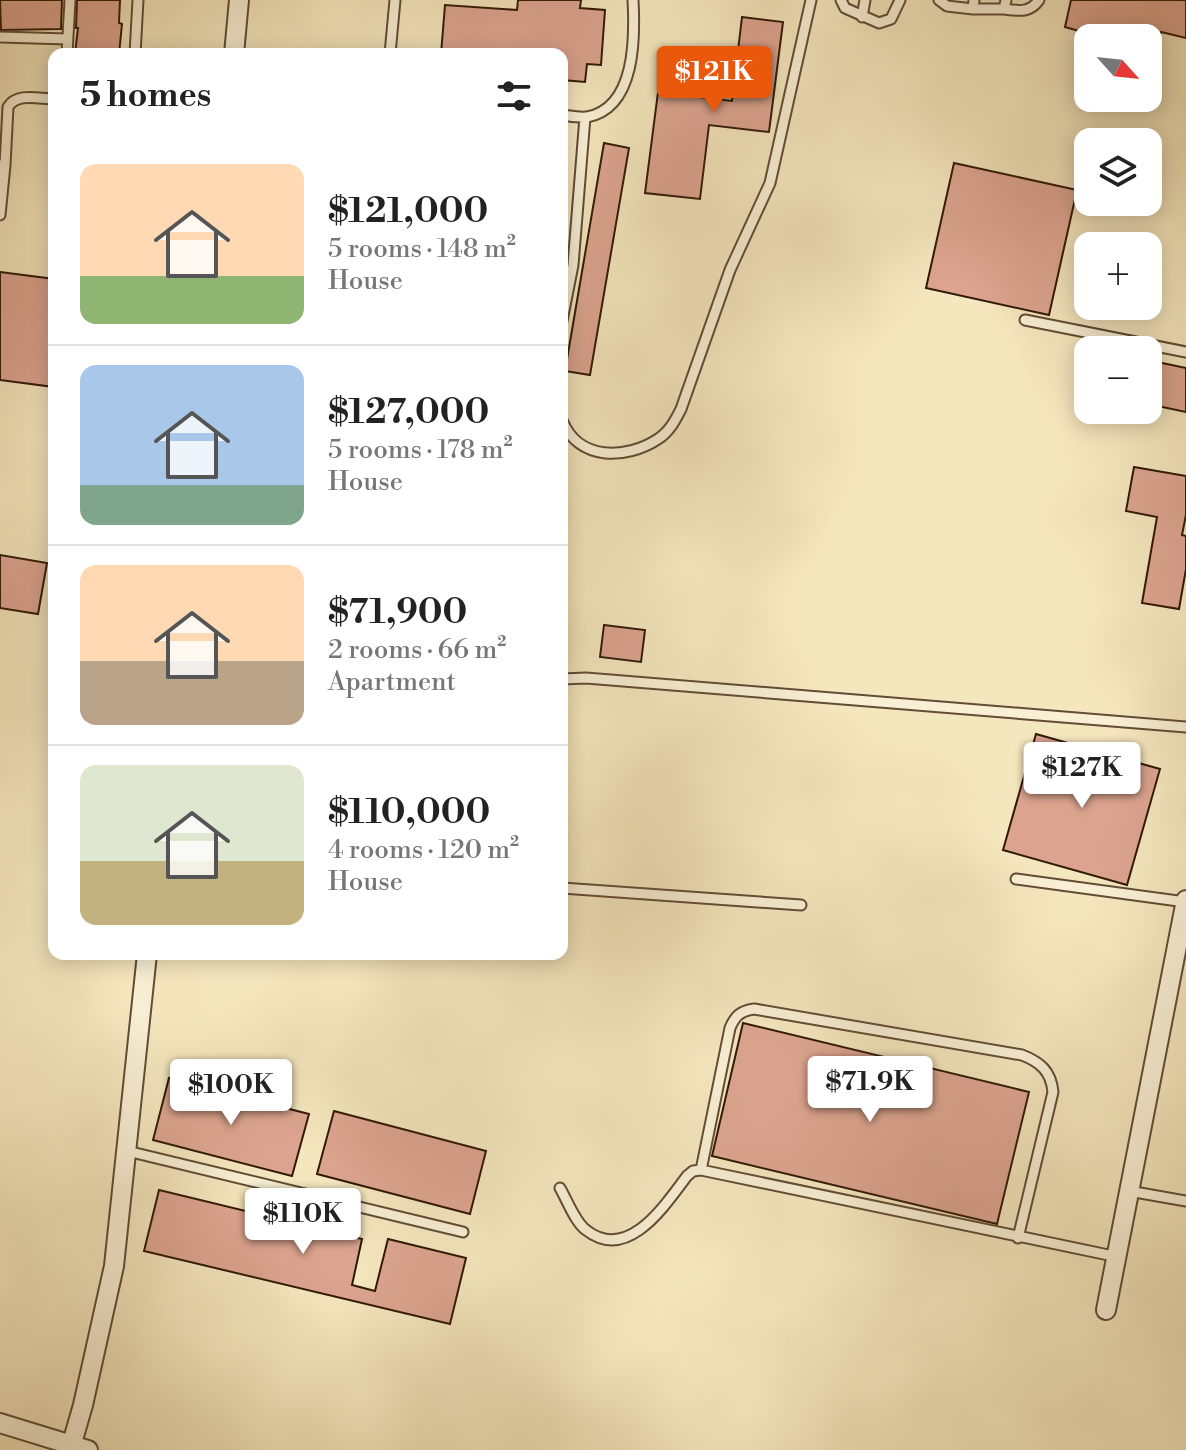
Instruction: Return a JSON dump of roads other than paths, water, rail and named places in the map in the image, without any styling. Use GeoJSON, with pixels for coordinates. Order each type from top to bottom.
{"type":"FeatureCollection","features":[{"type":"Feature","properties":{"kind":"street"},"geometry":{"type":"LineString","coordinates":[[235,48],[239,0]]}},
{"type":"Feature","properties":{"kind":"street"},"geometry":{"type":"LineString","coordinates":[[1106,1310],[1186,901]]}},
{"type":"Feature","properties":{"kind":"street"},"geometry":{"type":"LineString","coordinates":[[0,1423],[76,1449],[114,1266],[146,960]]}},
{"type":"Feature","properties":{"kind":"lane"},"geometry":{"type":"LineString","coordinates":[[67,48],[70,0]]}},
{"type":"Feature","properties":{"kind":"lane"},"geometry":{"type":"LineString","coordinates":[[135,48],[138,0]]}},
{"type":"Feature","properties":{"kind":"lane"},"geometry":{"type":"LineString","coordinates":[[391,48],[395,0]]}},
{"type":"Feature","properties":{"kind":"lane"},"geometry":{"type":"LineString","coordinates":[[568,116],[585,117],[601,112],[625,83],[632,60],[635,30],[633,0]]}},
{"type":"Feature","properties":{"kind":"lane"},"geometry":{"type":"LineString","coordinates":[[568,432],[577,443],[610,455],[658,439],[672,426],[681,409],[730,270],[770,183],[811,0]]}},
{"type":"Feature","properties":{"kind":"lane"},"geometry":{"type":"LineString","coordinates":[[841,0],[845,8],[862,17],[885,22],[891,19],[900,0]]}},
{"type":"Feature","properties":{"kind":"lane"},"geometry":{"type":"LineString","coordinates":[[862,17],[865,0]]}},
{"type":"Feature","properties":{"kind":"lane"},"geometry":{"type":"LineString","coordinates":[[939,0],[947,6],[1005,4],[1030,10],[1039,0]]}},
{"type":"Feature","properties":{"kind":"lane"},"geometry":{"type":"LineString","coordinates":[[0,37],[67,39]]}},
{"type":"Feature","properties":{"kind":"lane"},"geometry":{"type":"LineString","coordinates":[[0,215],[8,107],[16,98],[48,99]]}},
{"type":"Feature","properties":{"kind":"lane"},"geometry":{"type":"LineString","coordinates":[[568,290],[573,265],[585,117]]}},
{"type":"Feature","properties":{"kind":"lane"},"geometry":{"type":"LineString","coordinates":[[1025,320],[1186,352]]}},
{"type":"Feature","properties":{"kind":"lane"},"geometry":{"type":"LineString","coordinates":[[568,679],[1186,727]]}},
{"type":"Feature","properties":{"kind":"lane"},"geometry":{"type":"LineString","coordinates":[[1016,879],[1186,901]]}},
{"type":"Feature","properties":{"kind":"lane"},"geometry":{"type":"LineString","coordinates":[[568,888],[801,905]]}},
{"type":"Feature","properties":{"kind":"lane"},"geometry":{"type":"LineString","coordinates":[[701,1170],[730,1028],[740,1013],[747,1010],[1022,1055],[1037,1061],[1046,1070],[1053,1092],[1018,1238]]}},
{"type":"Feature","properties":{"kind":"lane"},"geometry":{"type":"LineString","coordinates":[[127,1151],[463,1232]]}},
{"type":"Feature","properties":{"kind":"lane"},"geometry":{"type":"LineString","coordinates":[[560,1188],[584,1229],[601,1238],[625,1238],[638,1232],[687,1176],[701,1170],[1118,1257]]}},
{"type":"Feature","properties":{"kind":"lane"},"geometry":{"type":"LineString","coordinates":[[1129,1191],[1186,1201]]}}]}
